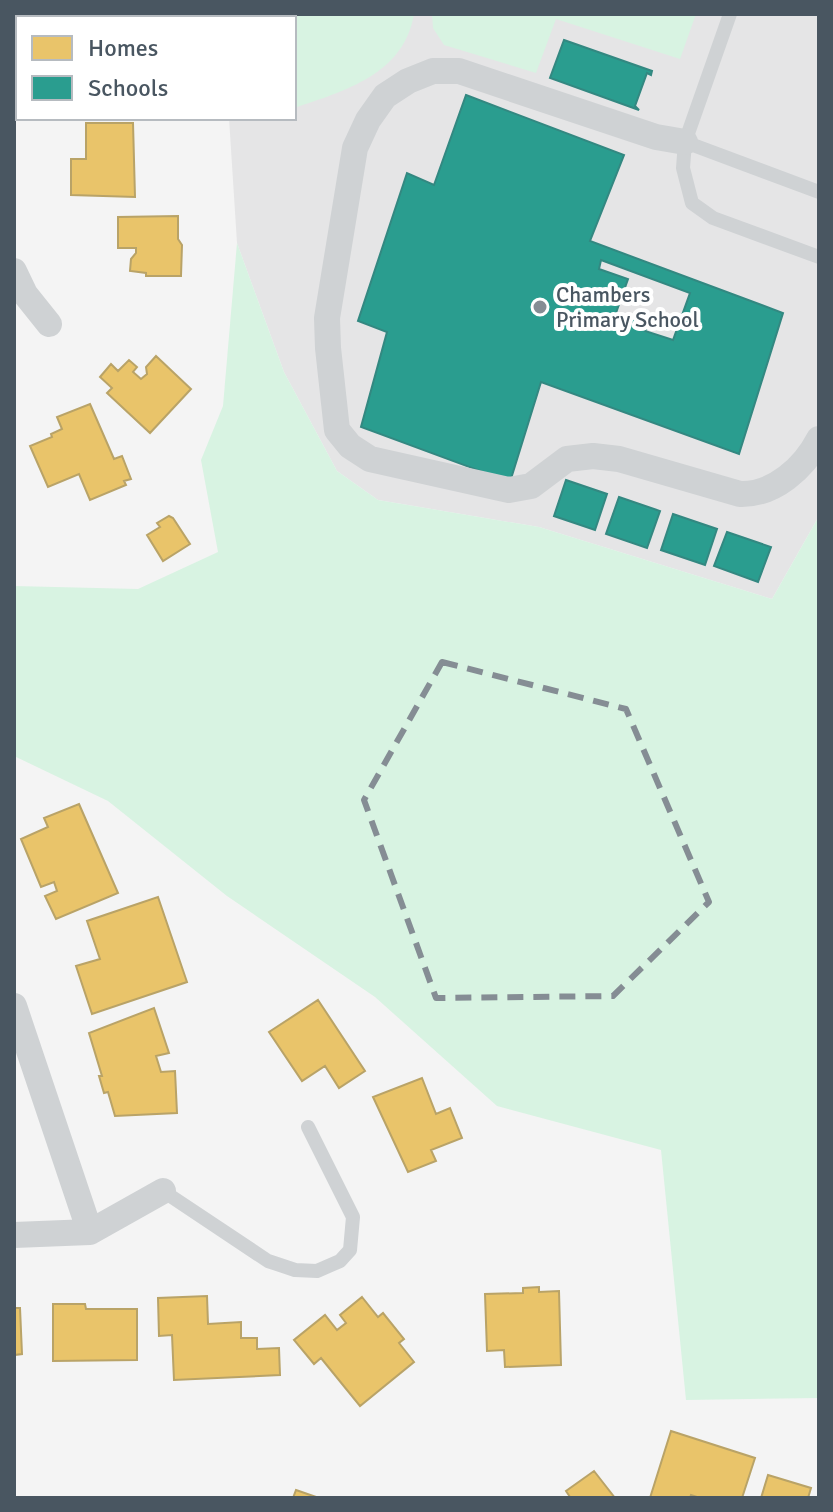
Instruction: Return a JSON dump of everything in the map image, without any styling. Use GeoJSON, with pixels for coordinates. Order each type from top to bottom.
{"type":"FeatureCollection","features":[{"type":"Feature","properties":{"kind":"street"},"geometry":{"type":"LineString","coordinates":[[685,142],[656,137],[459,71],[433,71],[408,81],[385,96],[368,120],[355,148],[327,318],[337,430],[350,446],[370,459],[509,490],[531,486],[567,459],[593,456],[619,459],[740,494],[756,495],[773,488],[797,469],[819,439]]}},
{"type":"Feature","properties":{"kind":"street"},"geometry":{"type":"LineString","coordinates":[[14,271],[25,294],[49,324]]}},
{"type":"Feature","properties":{"kind":"street"},"geometry":{"type":"LineString","coordinates":[[14,1006],[90,1232]]}},
{"type":"Feature","properties":{"kind":"street"},"geometry":{"type":"LineString","coordinates":[[14,1235],[90,1232],[163,1191]]}},
{"type":"Feature","properties":{"kind":"lane"},"geometry":{"type":"LineString","coordinates":[[730,14],[685,142],[683,168],[692,203],[713,218],[819,257]]}},
{"type":"Feature","properties":{"kind":"lane"},"geometry":{"type":"LineString","coordinates":[[685,142],[819,192]]}},
{"type":"Feature","properties":{"kind":"lane"},"geometry":{"type":"LineString","coordinates":[[163,1191],[268,1261],[295,1270],[317,1271],[329,1266],[340,1261],[350,1250],[353,1217],[308,1127]]}},
{"type":"Feature","properties":{"kind":"highlighted area"},"geometry":{"type":"Polygon","coordinates":[[[442,662],[626,709],[709,902],[613,996],[436,998],[364,800],[442,662]]]}},
{"type":"Feature","properties":{"kind":"shaded area","name":"Chambers Primary School"},"geometry":{"type":"Polygon","coordinates":[[[819,14],[819,516],[772,599],[539,527],[378,500],[337,471],[284,372],[237,243],[229,120],[296,120],[296,16],[222,16],[819,14]]]}},
{"type":"Feature","properties":{"kind":"green space"},"geometry":{"type":"Polygon","coordinates":[[[414,14],[408,35],[385,66],[352,87],[296,107],[296,16],[240,16],[414,14]]]}},
{"type":"Feature","properties":{"kind":"green space"},"geometry":{"type":"Polygon","coordinates":[[[432,14],[696,14],[680,59],[556,19],[536,73],[444,45],[433,28],[432,14]]]}},
{"type":"Feature","properties":{"kind":"green space"},"geometry":{"type":"Polygon","coordinates":[[[237,243],[284,372],[337,471],[378,500],[539,527],[772,599],[819,516],[819,1398],[686,1400],[661,1150],[497,1106],[375,997],[227,896],[108,801],[14,756],[14,586],[138,589],[218,552],[201,460],[223,406],[237,243]]]}},
{"type":"Feature","properties":{"kind":"building: Homes"},"geometry":{"type":"Polygon","coordinates":[[[86,123],[133,123],[135,197],[71,195],[71,159],[86,159],[86,123]]]}},
{"type":"Feature","properties":{"kind":"building: Homes"},"geometry":{"type":"Polygon","coordinates":[[[178,216],[178,239],[182,245],[181,276],[146,276],[146,273],[130,271],[136,248],[118,248],[118,217],[178,216]]]}},
{"type":"Feature","properties":{"kind":"building: Homes"},"geometry":{"type":"Polygon","coordinates":[[[156,356],[191,389],[150,433],[107,393],[112,388],[100,377],[111,364],[118,371],[129,360],[137,367],[133,372],[141,379],[156,356]]]}},
{"type":"Feature","properties":{"kind":"building: Homes"},"geometry":{"type":"Polygon","coordinates":[[[90,404],[114,459],[122,456],[131,479],[124,481],[126,485],[90,500],[79,474],[48,487],[30,446],[62,429],[57,417],[90,404]]]}},
{"type":"Feature","properties":{"kind":"building: Homes"},"geometry":{"type":"Polygon","coordinates":[[[169,516],[190,544],[163,561],[147,535],[160,527],[157,523],[169,516]]]}},
{"type":"Feature","properties":{"kind":"building: Homes"},"geometry":{"type":"Polygon","coordinates":[[[79,804],[118,893],[56,919],[45,896],[57,891],[54,882],[41,887],[21,839],[48,827],[44,818],[79,804]]]}},
{"type":"Feature","properties":{"kind":"building: Homes"},"geometry":{"type":"Polygon","coordinates":[[[158,897],[187,982],[92,1014],[76,966],[100,959],[87,921],[158,897]]]}},
{"type":"Feature","properties":{"kind":"building: Homes"},"geometry":{"type":"Polygon","coordinates":[[[318,1000],[365,1071],[339,1088],[325,1066],[302,1081],[269,1032],[318,1000]]]}},
{"type":"Feature","properties":{"kind":"building: Homes"},"geometry":{"type":"Polygon","coordinates":[[[154,1008],[169,1053],[156,1056],[161,1072],[175,1071],[177,1113],[115,1116],[108,1092],[104,1093],[89,1033],[154,1008]]]}},
{"type":"Feature","properties":{"kind":"building: Homes"},"geometry":{"type":"Polygon","coordinates":[[[422,1078],[436,1114],[450,1108],[462,1138],[431,1150],[436,1161],[408,1172],[373,1097],[422,1078]]]}},
{"type":"Feature","properties":{"kind":"building: Homes"},"geometry":{"type":"Polygon","coordinates":[[[539,1287],[539,1292],[559,1291],[561,1365],[505,1367],[504,1350],[487,1351],[485,1294],[523,1293],[523,1288],[539,1287]]]}},
{"type":"Feature","properties":{"kind":"building: Homes"},"geometry":{"type":"Polygon","coordinates":[[[207,1296],[208,1324],[241,1322],[241,1338],[257,1338],[257,1349],[279,1348],[280,1375],[174,1380],[172,1335],[159,1336],[158,1298],[207,1296]]]}},
{"type":"Feature","properties":{"kind":"building: Homes"},"geometry":{"type":"Polygon","coordinates":[[[362,1297],[378,1317],[383,1313],[404,1339],[399,1343],[414,1362],[360,1406],[321,1358],[314,1364],[294,1340],[325,1315],[337,1330],[346,1323],[340,1315],[362,1297]]]}},
{"type":"Feature","properties":{"kind":"building: Homes"},"geometry":{"type":"Polygon","coordinates":[[[53,1304],[85,1304],[86,1309],[137,1309],[137,1360],[53,1361],[53,1304]]]}},
{"type":"Feature","properties":{"kind":"building: Homes"},"geometry":{"type":"Polygon","coordinates":[[[14,1308],[20,1308],[22,1354],[14,1355],[14,1308]]]}},
{"type":"Feature","properties":{"kind":"building: Homes"},"geometry":{"type":"Polygon","coordinates":[[[671,1431],[755,1458],[742,1498],[700,1498],[691,1495],[690,1498],[650,1498],[671,1431]]]}},
{"type":"Feature","properties":{"kind":"building: Homes"},"geometry":{"type":"Polygon","coordinates":[[[594,1471],[615,1498],[568,1498],[566,1491],[594,1471]]]}},
{"type":"Feature","properties":{"kind":"building: Homes"},"geometry":{"type":"Polygon","coordinates":[[[768,1475],[811,1488],[808,1498],[761,1498],[768,1475]]]}},
{"type":"Feature","properties":{"kind":"building: Homes"},"geometry":{"type":"Polygon","coordinates":[[[296,1490],[319,1498],[293,1498],[296,1490]]]}},
{"type":"Feature","properties":{"kind":"building: Schools"},"geometry":{"type":"Polygon","coordinates":[[[564,40],[652,71],[651,75],[647,73],[635,106],[639,110],[550,78],[564,40]]]}},
{"type":"Feature","properties":{"kind":"building: Schools","name":"Chambers Primary School"},"geometry":{"type":"Polygon","coordinates":[[[466,95],[624,155],[590,241],[783,313],[739,454],[541,382],[510,482],[361,427],[387,332],[358,321],[407,173],[434,185],[466,95]],[[601,260],[599,269],[628,279],[616,313],[649,323],[645,331],[673,340],[690,293],[601,260]]]}},
{"type":"Feature","properties":{"kind":"building: Schools"},"geometry":{"type":"Polygon","coordinates":[[[566,480],[607,494],[595,530],[554,516],[566,480]]]}},
{"type":"Feature","properties":{"kind":"building: Schools"},"geometry":{"type":"Polygon","coordinates":[[[619,497],[660,511],[647,548],[606,534],[619,497]]]}},
{"type":"Feature","properties":{"kind":"building: Schools"},"geometry":{"type":"Polygon","coordinates":[[[673,514],[717,529],[705,565],[661,550],[673,514]]]}},
{"type":"Feature","properties":{"kind":"building: Schools"},"geometry":{"type":"Polygon","coordinates":[[[727,532],[771,547],[758,582],[714,566],[727,532]]]}},
{"type":"Feature","properties":{"kind":"place","name":"Chambers Primary School"},"geometry":{"type":"Point","coordinates":[540,307]}}]}
